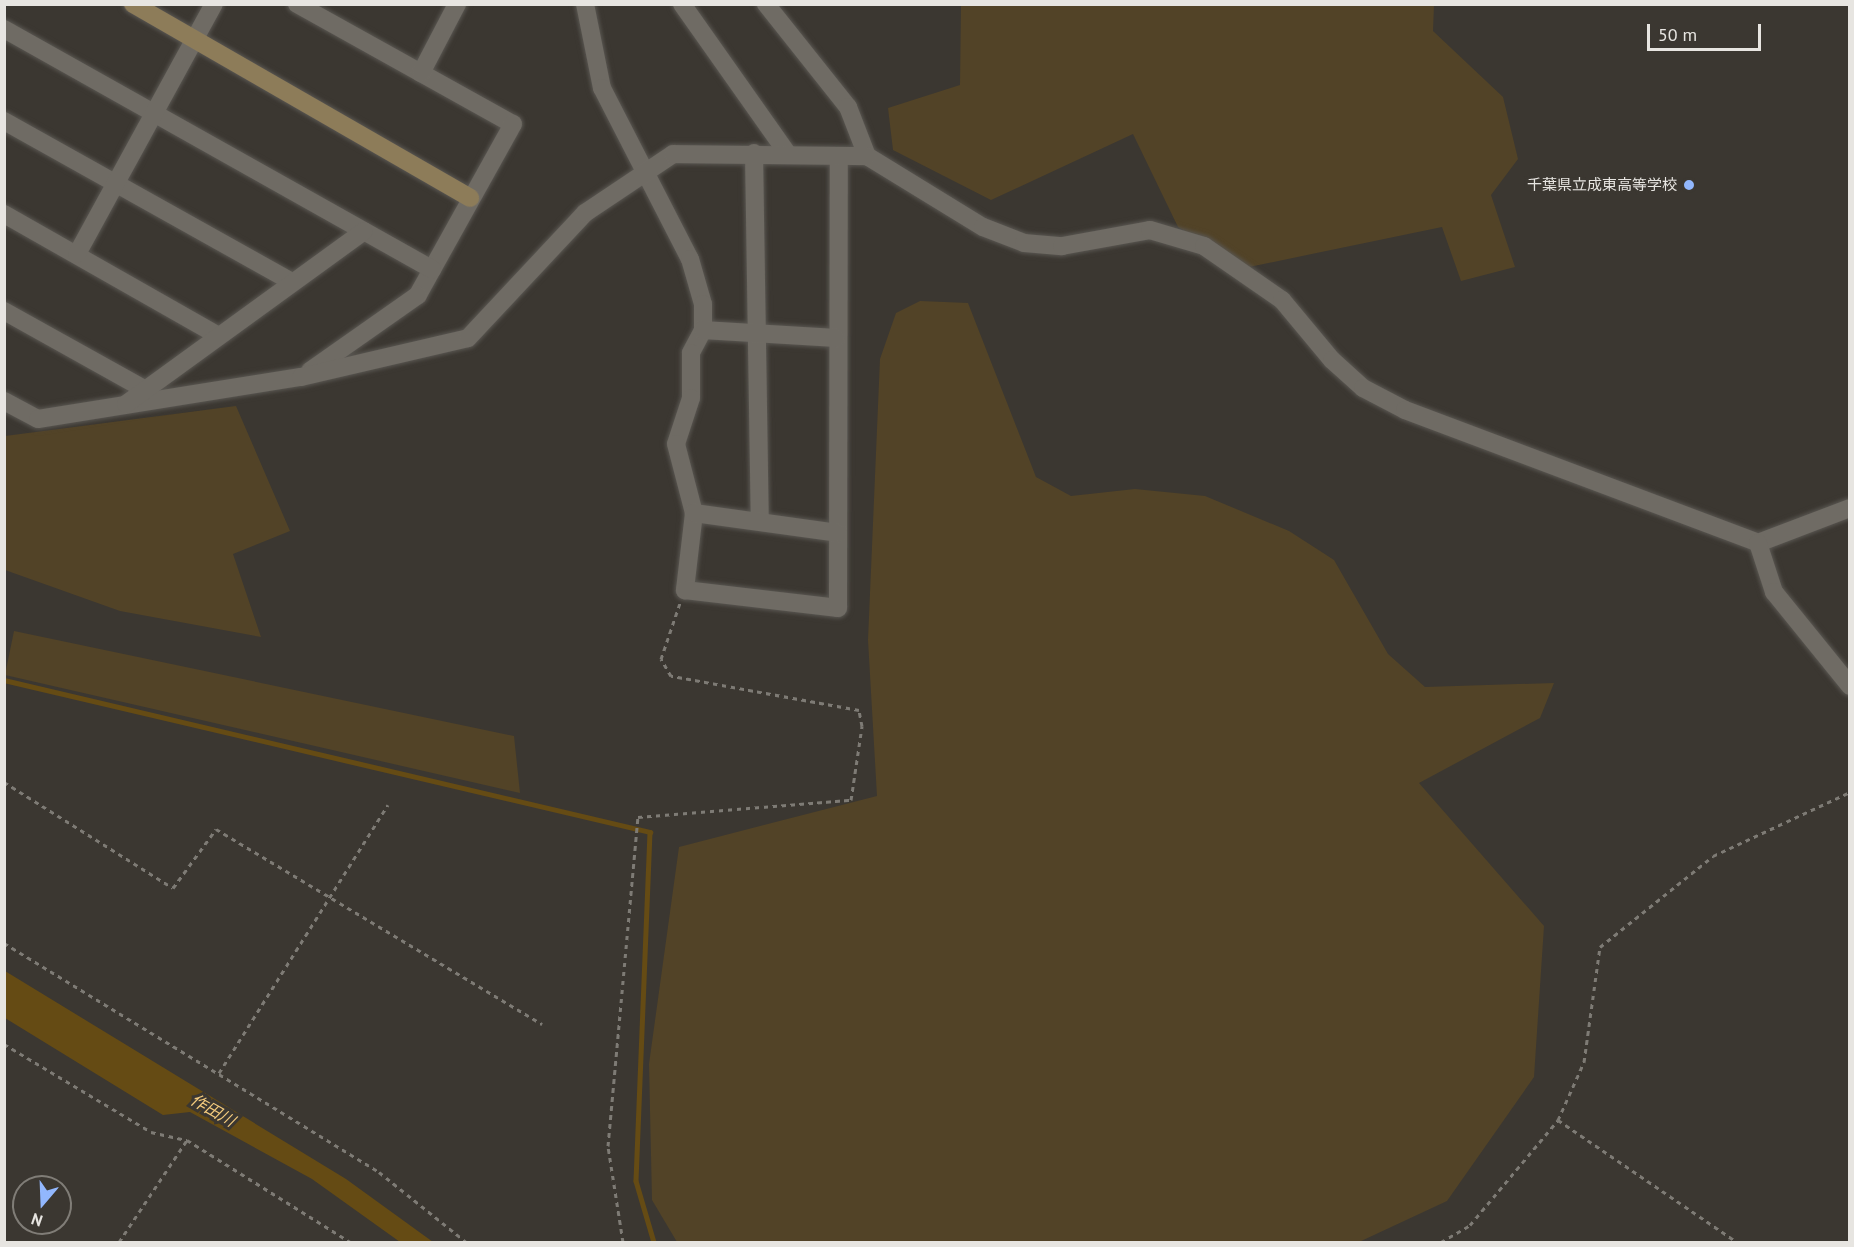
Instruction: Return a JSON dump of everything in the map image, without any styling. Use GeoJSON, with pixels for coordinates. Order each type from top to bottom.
{"type":"FeatureCollection","features":[{"type":"Feature","properties":{"kind":"street"},"geometry":{"type":"LineString","coordinates":[[132,4],[470,198]]}},
{"type":"Feature","properties":{"kind":"street"},"geometry":{"type":"LineString","coordinates":[[77,254],[214,4]]}},
{"type":"Feature","properties":{"kind":"street"},"geometry":{"type":"LineString","coordinates":[[297,4],[513,123],[418,295],[301,378]]}},
{"type":"Feature","properties":{"kind":"street"},"geometry":{"type":"LineString","coordinates":[[421,73],[457,4]]}},
{"type":"Feature","properties":{"kind":"street"},"geometry":{"type":"LineString","coordinates":[[585,4],[602,88],[690,259],[703,304],[703,330],[691,353],[691,398],[676,444],[694,513],[684,590],[838,608],[836,338],[839,159]]}},
{"type":"Feature","properties":{"kind":"street"},"geometry":{"type":"LineString","coordinates":[[682,4],[788,154]]}},
{"type":"Feature","properties":{"kind":"street"},"geometry":{"type":"LineString","coordinates":[[766,4],[848,107],[867,156]]}},
{"type":"Feature","properties":{"kind":"street"},"geometry":{"type":"LineString","coordinates":[[4,29],[432,269]]}},
{"type":"Feature","properties":{"kind":"street"},"geometry":{"type":"LineString","coordinates":[[4,121],[292,282]]}},
{"type":"Feature","properties":{"kind":"street"},"geometry":{"type":"LineString","coordinates":[[754,153],[760,519]]}},
{"type":"Feature","properties":{"kind":"street"},"geometry":{"type":"LineString","coordinates":[[4,401],[38,419],[301,378],[468,338],[585,213],[673,154],[788,154],[839,159],[867,156],[983,226],[1024,243],[1062,246],[1150,230],[1204,246],[1282,300],[1332,360],[1363,388],[1405,410],[1758,543],[1850,508]]}},
{"type":"Feature","properties":{"kind":"street"},"geometry":{"type":"LineString","coordinates":[[4,214],[215,334]]}},
{"type":"Feature","properties":{"kind":"street"},"geometry":{"type":"LineString","coordinates":[[124,405],[215,334],[364,231]]}},
{"type":"Feature","properties":{"kind":"street"},"geometry":{"type":"LineString","coordinates":[[4,310],[144,389]]}},
{"type":"Feature","properties":{"kind":"street"},"geometry":{"type":"LineString","coordinates":[[703,330],[836,338]]}},
{"type":"Feature","properties":{"kind":"street"},"geometry":{"type":"LineString","coordinates":[[694,513],[760,519],[838,533]]}},
{"type":"Feature","properties":{"kind":"street"},"geometry":{"type":"LineString","coordinates":[[1758,543],[1774,592],[1850,686]]}},
{"type":"Feature","properties":{"kind":"path"},"geometry":{"type":"LineString","coordinates":[[623,1242],[608,1146],[638,817],[851,800],[862,726],[859,710],[671,676],[661,659],[684,590]]}},
{"type":"Feature","properties":{"kind":"path"},"geometry":{"type":"LineString","coordinates":[[4,782],[173,888],[216,829],[542,1024]]}},
{"type":"Feature","properties":{"kind":"path"},"geometry":{"type":"LineString","coordinates":[[1441,1242],[1470,1225],[1558,1120],[1584,1062],[1600,947],[1713,856],[1850,792]]}},
{"type":"Feature","properties":{"kind":"path"},"geometry":{"type":"LineString","coordinates":[[219,1073],[388,806]]}},
{"type":"Feature","properties":{"kind":"path"},"geometry":{"type":"LineString","coordinates":[[4,943],[379,1172],[466,1242]]}},
{"type":"Feature","properties":{"kind":"path"},"geometry":{"type":"LineString","coordinates":[[4,1044],[151,1132],[187,1140],[350,1242]]}},
{"type":"Feature","properties":{"kind":"path"},"geometry":{"type":"LineString","coordinates":[[1558,1120],[1737,1242]]}},
{"type":"Feature","properties":{"kind":"path"},"geometry":{"type":"LineString","coordinates":[[119,1242],[187,1140]]}},
{"type":"Feature","properties":{"kind":"shaded area"},"geometry":{"type":"Polygon","coordinates":[[[961,5],[1434,5],[1433,31],[1503,97],[1518,159],[1491,195],[1515,267],[1461,281],[1442,227],[1249,267],[1178,227],[1133,134],[991,200],[893,150],[888,108],[960,85],[961,5]]]}},
{"type":"Feature","properties":{"kind":"shaded area"},"geometry":{"type":"Polygon","coordinates":[[[920,301],[968,303],[1036,477],[1071,496],[1135,489],[1205,496],[1289,531],[1334,560],[1388,654],[1425,687],[1554,683],[1540,718],[1419,783],[1544,926],[1534,1077],[1447,1201],[1359,1242],[677,1242],[652,1200],[649,1064],[679,847],[877,796],[868,640],[880,359],[896,313],[920,301]]]}},
{"type":"Feature","properties":{"kind":"shaded area"},"geometry":{"type":"Polygon","coordinates":[[[236,406],[290,531],[233,554],[261,637],[120,611],[5,570],[5,436],[236,406]]]}},
{"type":"Feature","properties":{"kind":"shaded area"},"geometry":{"type":"Polygon","coordinates":[[[14,631],[514,736],[520,793],[5,675],[14,631]]]}},
{"type":"Feature","properties":{"kind":"water","name":"作田川"},"geometry":{"type":"Polygon","coordinates":[[[5,971],[346,1179],[433,1242],[400,1242],[312,1179],[190,1112],[163,1115],[5,1018],[5,971]]]}},
{"type":"Feature","properties":{"kind":"waterway"},"geometry":{"type":"LineString","coordinates":[[4,680],[650,832],[636,1181],[654,1242]]}},
{"type":"Feature","properties":{"kind":"place","name":"千葉県立成東高等学校"},"geometry":{"type":"Point","coordinates":[1689,185]}}]}
